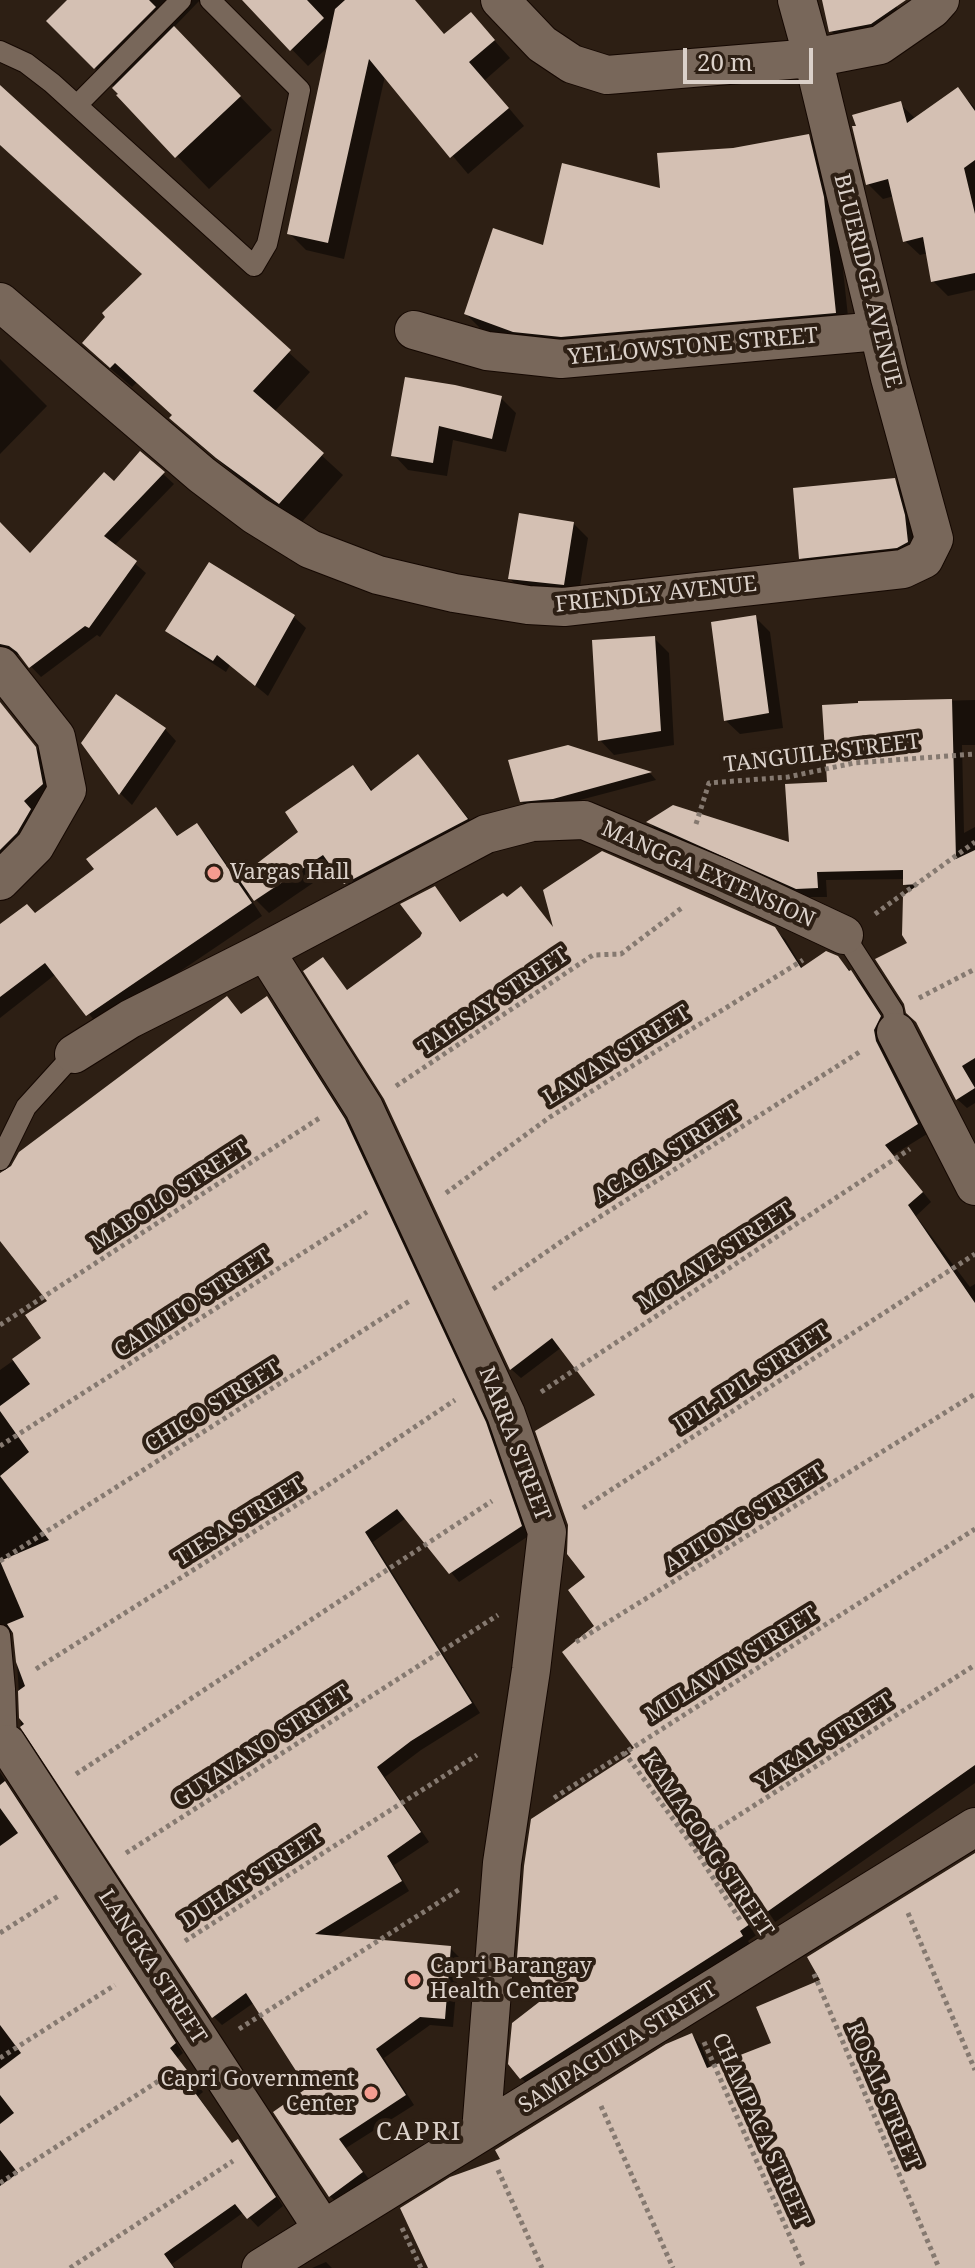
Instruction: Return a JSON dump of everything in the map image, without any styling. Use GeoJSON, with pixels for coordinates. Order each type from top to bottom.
{"type":"FeatureCollection","features":[{"type":"Feature","properties":{"kind":"street"},"geometry":{"type":"LineString","coordinates":[[500,0],[542,44],[572,64],[607,75],[813,58],[880,45],[940,0]]}},
{"type":"Feature","properties":{"kind":"street","name":"BLUERIDGE AVENUE"},"geometry":{"type":"LineString","coordinates":[[797,0],[934,539],[924,559]]}},
{"type":"Feature","properties":{"kind":"street","name":"FRIENDLY AVENUE"},"geometry":{"type":"LineString","coordinates":[[0,302],[202,475],[255,515],[310,549],[378,575],[454,593],[528,605],[564,607],[903,569],[924,559]]}},
{"type":"Feature","properties":{"kind":"street","name":"YELLOWSTONE STREET"},"geometry":{"type":"LineString","coordinates":[[414,330],[487,351],[561,359],[879,331]]}},
{"type":"Feature","properties":{"kind":"street"},"geometry":{"type":"LineString","coordinates":[[0,666],[56,737],[67,790],[35,846],[0,881]]}},
{"type":"Feature","properties":{"kind":"street","name":"MANGGA EXTENSION"},"geometry":{"type":"LineString","coordinates":[[74,1054],[130,1019],[486,834],[532,822],[584,820],[722,878],[844,935]]}},
{"type":"Feature","properties":{"kind":"street","name":"NARRA STREET"},"geometry":{"type":"LineString","coordinates":[[265,951],[360,1101],[506,1414],[547,1532],[531,1670],[504,1846],[481,2132]]}},
{"type":"Feature","properties":{"kind":"street"},"geometry":{"type":"LineString","coordinates":[[894,1021],[975,1186]]}},
{"type":"Feature","properties":{"kind":"street","name":"LANGKA STREET"},"geometry":{"type":"LineString","coordinates":[[3,1753],[40,1797],[323,2229]]}},
{"type":"Feature","properties":{"kind":"street","name":"SAMPAGUITA STREET"},"geometry":{"type":"LineString","coordinates":[[261,2268],[975,1827]]}},
{"type":"Feature","properties":{"kind":"lane"},"geometry":{"type":"LineString","coordinates":[[77,105],[181,0]]}},
{"type":"Feature","properties":{"kind":"lane"},"geometry":{"type":"LineString","coordinates":[[0,51],[26,63],[77,105],[254,266],[267,244],[300,90],[210,0]]}},
{"type":"Feature","properties":{"kind":"lane"},"geometry":{"type":"LineString","coordinates":[[844,935],[894,1021]]}},
{"type":"Feature","properties":{"kind":"lane"},"geometry":{"type":"LineString","coordinates":[[0,1160],[26,1107],[74,1054]]}},
{"type":"Feature","properties":{"kind":"lane"},"geometry":{"type":"LineString","coordinates":[[0,1635],[5,1689],[3,1753]]}},
{"type":"Feature","properties":{"kind":"path","name":"TANGUILE STREET"},"geometry":{"type":"LineString","coordinates":[[683,863],[709,783],[788,777],[854,763],[975,754]]}},
{"type":"Feature","properties":{"kind":"path","name":"LAWAN STREET"},"geometry":{"type":"LineString","coordinates":[[408,1202],[844,935],[975,842]]}},
{"type":"Feature","properties":{"kind":"path","name":"TALISAY STREET"},"geometry":{"type":"LineString","coordinates":[[360,1101],[593,955],[621,954],[722,878]]}},
{"type":"Feature","properties":{"kind":"path","name":"ACACIA STREET"},"geometry":{"type":"LineString","coordinates":[[451,1295],[565,1239],[831,1069],[894,1021],[975,969]]}},
{"type":"Feature","properties":{"kind":"path","name":"MABOLO STREET"},"geometry":{"type":"LineString","coordinates":[[0,1325],[360,1101]]}},
{"type":"Feature","properties":{"kind":"path","name":"MOLAVE STREET"},"geometry":{"type":"LineString","coordinates":[[506,1414],[944,1126]]}},
{"type":"Feature","properties":{"kind":"path","name":"CAIMITO STREET"},"geometry":{"type":"LineString","coordinates":[[0,1446],[408,1202]]}},
{"type":"Feature","properties":{"kind":"path","name":"IPIL-IPIL STREET"},"geometry":{"type":"LineString","coordinates":[[547,1532],[975,1254]]}},
{"type":"Feature","properties":{"kind":"path","name":"CHICO STREET"},"geometry":{"type":"LineString","coordinates":[[0,1561],[451,1295]]}},
{"type":"Feature","properties":{"kind":"path","name":"TIESA STREET"},"geometry":{"type":"LineString","coordinates":[[5,1689],[328,1485],[489,1377]]}},
{"type":"Feature","properties":{"kind":"path","name":"APITONG STREET"},"geometry":{"type":"LineString","coordinates":[[531,1670],[975,1394]]}},
{"type":"Feature","properties":{"kind":"path"},"geometry":{"type":"LineString","coordinates":[[40,1797],[530,1477]]}},
{"type":"Feature","properties":{"kind":"path","name":"MULAWIN STREET"},"geometry":{"type":"LineString","coordinates":[[0,2183],[207,2050],[504,1846],[624,1752],[975,1529]]}},
{"type":"Feature","properties":{"kind":"path","name":"GUYAVANO STREET"},"geometry":{"type":"LineString","coordinates":[[0,1933],[541,1587]]}},
{"type":"Feature","properties":{"kind":"path","name":"YAKAL STREET"},"geometry":{"type":"LineString","coordinates":[[692,1845],[975,1665]]}},
{"type":"Feature","properties":{"kind":"path","name":"DUHAT STREET"},"geometry":{"type":"LineString","coordinates":[[0,2058],[521,1727]]}},
{"type":"Feature","properties":{"kind":"path","name":"KAMAGONG STREET"},"geometry":{"type":"LineString","coordinates":[[624,1752],[692,1845],[764,1957]]}},
{"type":"Feature","properties":{"kind":"path"},"geometry":{"type":"LineString","coordinates":[[893,1877],[975,2070]]}},
{"type":"Feature","properties":{"kind":"path","name":"ROSAL STREET"},"geometry":{"type":"LineString","coordinates":[[798,1936],[939,2268]]}},
{"type":"Feature","properties":{"kind":"path","name":"CHAMPACA STREET"},"geometry":{"type":"LineString","coordinates":[[688,2004],[804,2268]]}},
{"type":"Feature","properties":{"kind":"path"},"geometry":{"type":"LineString","coordinates":[[584,2068],[673,2268]]}},
{"type":"Feature","properties":{"kind":"path"},"geometry":{"type":"LineString","coordinates":[[481,2132],[542,2268]]}},
{"type":"Feature","properties":{"kind":"path"},"geometry":{"type":"LineString","coordinates":[[70,2268],[265,2140]]}},
{"type":"Feature","properties":{"kind":"building"},"geometry":{"type":"Polygon","coordinates":[[[67,0],[149,0],[156,7],[94,69],[46,21],[67,0]]]}},
{"type":"Feature","properties":{"kind":"building"},"geometry":{"type":"Polygon","coordinates":[[[242,0],[307,0],[324,18],[290,51],[242,0]]]}},
{"type":"Feature","properties":{"kind":"building"},"geometry":{"type":"Polygon","coordinates":[[[345,0],[415,0],[444,34],[471,12],[495,40],[469,62],[509,108],[450,158],[369,59],[328,243],[287,234],[335,9],[345,0]]]}},
{"type":"Feature","properties":{"kind":"building"},"geometry":{"type":"Polygon","coordinates":[[[822,0],[906,0],[871,24],[829,32],[822,0]]]}},
{"type":"Feature","properties":{"kind":"building"},"geometry":{"type":"Polygon","coordinates":[[[174,26],[241,96],[175,158],[112,88],[174,26]]]}},
{"type":"Feature","properties":{"kind":"building"},"geometry":{"type":"Polygon","coordinates":[[[0,85],[291,350],[253,391],[324,453],[279,504],[216,458],[169,418],[172,415],[115,363],[110,368],[82,343],[105,317],[102,313],[142,274],[0,145],[0,85]]]}},
{"type":"Feature","properties":{"kind":"building"},"geometry":{"type":"Polygon","coordinates":[[[958,87],[975,111],[975,160],[964,168],[975,214],[975,273],[931,282],[923,237],[903,242],[888,179],[866,185],[852,115],[901,101],[907,123],[958,87]]]}},
{"type":"Feature","properties":{"kind":"building"},"geometry":{"type":"Polygon","coordinates":[[[809,134],[824,197],[836,313],[561,337],[513,332],[464,314],[493,228],[543,245],[562,163],[660,188],[657,153],[733,148],[809,134]]]}},
{"type":"Feature","properties":{"kind":"building"},"geometry":{"type":"Polygon","coordinates":[[[405,377],[502,396],[492,439],[439,426],[433,463],[391,456],[405,377]]]}},
{"type":"Feature","properties":{"kind":"building"},"geometry":{"type":"Polygon","coordinates":[[[140,451],[165,472],[104,536],[137,561],[89,628],[85,626],[29,668],[17,652],[0,644],[0,522],[30,553],[104,472],[114,481],[140,451]]]}},
{"type":"Feature","properties":{"kind":"building"},"geometry":{"type":"Polygon","coordinates":[[[895,478],[905,515],[908,542],[897,548],[799,559],[793,488],[895,478]]]}},
{"type":"Feature","properties":{"kind":"building"},"geometry":{"type":"Polygon","coordinates":[[[519,513],[574,522],[564,585],[508,579],[519,513]]]}},
{"type":"Feature","properties":{"kind":"building"},"geometry":{"type":"Polygon","coordinates":[[[209,562],[295,615],[255,686],[217,655],[213,661],[165,631],[209,562]]]}},
{"type":"Feature","properties":{"kind":"building"},"geometry":{"type":"Polygon","coordinates":[[[756,615],[769,713],[724,721],[711,622],[756,615]]]}},
{"type":"Feature","properties":{"kind":"building"},"geometry":{"type":"Polygon","coordinates":[[[655,636],[661,731],[598,741],[592,640],[655,636]]]}},
{"type":"Feature","properties":{"kind":"building"},"geometry":{"type":"Polygon","coordinates":[[[116,694],[166,728],[119,795],[81,743],[116,694]]]}},
{"type":"Feature","properties":{"kind":"building"},"geometry":{"type":"Polygon","coordinates":[[[952,699],[956,859],[975,850],[975,1058],[962,1066],[975,1088],[956,1100],[916,1022],[906,1013],[904,1004],[875,959],[907,943],[902,935],[903,896],[919,884],[903,885],[903,870],[817,872],[818,888],[796,889],[646,822],[673,805],[789,842],[785,784],[827,782],[822,705],[952,699]]]}},
{"type":"Feature","properties":{"kind":"building"},"geometry":{"type":"Polygon","coordinates":[[[0,702],[36,747],[43,784],[24,801],[31,809],[17,833],[0,850],[0,702]]]}},
{"type":"Feature","properties":{"kind":"building"},"geometry":{"type":"Polygon","coordinates":[[[568,745],[652,772],[553,799],[520,802],[508,760],[568,745]]]}},
{"type":"Feature","properties":{"kind":"building"},"geometry":{"type":"Polygon","coordinates":[[[418,754],[468,819],[344,884],[323,855],[254,901],[238,878],[298,832],[285,812],[353,765],[371,791],[418,754]]]}},
{"type":"Feature","properties":{"kind":"building"},"geometry":{"type":"Polygon","coordinates":[[[156,807],[177,836],[197,823],[252,903],[86,1016],[45,963],[0,997],[0,924],[27,904],[35,913],[94,869],[86,859],[156,807]]]}},
{"type":"Feature","properties":{"kind":"building"},"geometry":{"type":"Polygon","coordinates":[[[602,851],[775,927],[801,968],[826,951],[838,956],[851,970],[881,1016],[874,1030],[876,1041],[918,1124],[885,1145],[923,1192],[908,1205],[975,1303],[975,1765],[740,1931],[743,1936],[520,2079],[508,2064],[512,2023],[543,1999],[517,1958],[531,1819],[631,1754],[629,1751],[634,1748],[562,1652],[594,1626],[568,1590],[585,1577],[567,1554],[568,1525],[535,1431],[595,1395],[552,1338],[510,1370],[384,1099],[303,971],[323,957],[347,990],[420,937],[422,933],[400,904],[435,886],[460,922],[503,893],[507,897],[521,886],[553,927],[543,890],[602,851]]]}},
{"type":"Feature","properties":{"kind":"building"},"geometry":{"type":"Polygon","coordinates":[[[227,996],[241,1014],[267,996],[345,1119],[486,1422],[522,1526],[449,1574],[397,1509],[365,1532],[472,1703],[411,1741],[377,1767],[421,1832],[387,1856],[402,1881],[315,1934],[451,1946],[445,2019],[420,2017],[376,2049],[406,2095],[339,2139],[363,2172],[329,2197],[273,2112],[307,2088],[246,1993],[212,2018],[20,1727],[24,1724],[19,1718],[18,1691],[25,1686],[16,1662],[13,1633],[7,1624],[24,1617],[0,1561],[49,1540],[0,1476],[29,1452],[0,1411],[0,1406],[30,1384],[12,1359],[41,1338],[25,1315],[47,1301],[0,1241],[0,1173],[11,1166],[19,1152],[227,996]]]}},
{"type":"Feature","properties":{"kind":"building"},"geometry":{"type":"Polygon","coordinates":[[[5,1781],[176,2043],[170,2048],[196,2082],[190,2086],[232,2143],[238,2139],[276,2197],[247,2219],[235,2204],[164,2254],[174,2268],[0,2268],[0,2186],[18,2173],[0,2150],[0,2124],[14,2113],[0,2095],[0,2069],[21,2053],[0,2025],[0,1846],[18,1833],[0,1808],[0,1785],[5,1781]]]}},
{"type":"Feature","properties":{"kind":"building"},"geometry":{"type":"Polygon","coordinates":[[[975,1853],[975,2268],[428,2268],[400,2208],[450,2177],[500,2159],[495,2150],[666,2044],[692,2033],[707,2068],[771,2043],[756,2007],[820,1980],[807,1957],[975,1853]]]}},
{"type":"Feature","properties":{"kind":"place","name":"Vargas Hall"},"geometry":{"type":"Point","coordinates":[214,873]}},
{"type":"Feature","properties":{"kind":"place","name":"Capri Barangay Health Center"},"geometry":{"type":"Point","coordinates":[414,1980]}},
{"type":"Feature","properties":{"kind":"place","name":"Capri Government Center"},"geometry":{"type":"Point","coordinates":[371,2093]}},
{"type":"Feature","properties":{"kind":"district","name":"CAPRI"},"geometry":{"type":"Point","coordinates":[419,2133]}}]}
